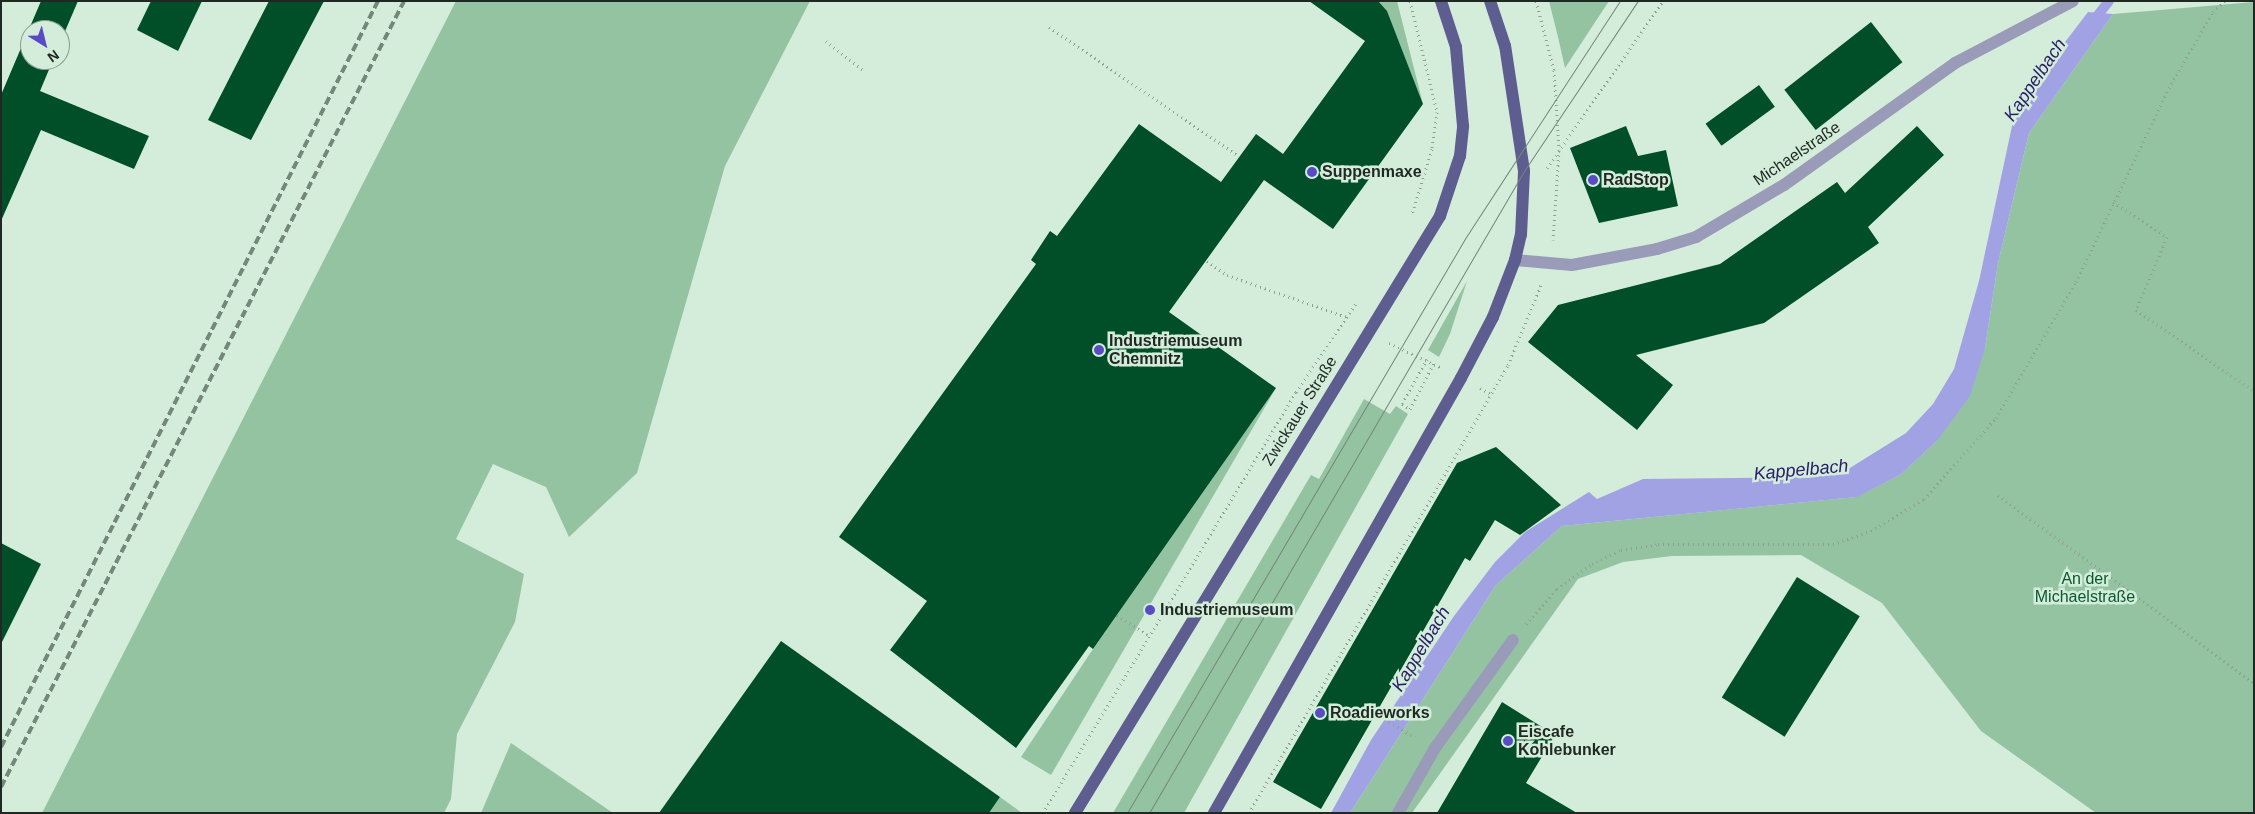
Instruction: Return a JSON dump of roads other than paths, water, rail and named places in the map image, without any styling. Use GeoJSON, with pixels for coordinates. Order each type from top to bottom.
{"type":"FeatureCollection","features":[{"type":"Feature","properties":{"kind":"main road","name":"Zwickauer Straße"},"geometry":{"type":"LineString","coordinates":[[1075,813],[1440,216],[1460,156],[1462,83],[1456,47],[1441,1]]}},
{"type":"Feature","properties":{"kind":"main road"},"geometry":{"type":"LineString","coordinates":[[1214,813],[1461,378],[1493,317],[1515,260],[1524,204],[1524,171],[1505,46],[1490,1]]}},
{"type":"Feature","properties":{"kind":"street","name":"Michaelstraße"},"geometry":{"type":"LineString","coordinates":[[1515,260],[1550,264],[1602,261],[1696,237],[1784,185],[1955,63],[2073,1]]}},
{"type":"Feature","properties":{"kind":"street"},"geometry":{"type":"LineString","coordinates":[[1398,813],[1435,748],[1513,640]]}},
{"type":"Feature","properties":{"kind":"water"},"geometry":{"type":"Polygon","coordinates":[[[2088,12],[2113,14],[2029,133],[1998,263],[1985,348],[1970,396],[1936,442],[1900,475],[1857,497],[1562,526],[1496,585],[1350,813],[1331,813],[1371,740],[1454,616],[1495,562],[1525,532],[1589,492],[1597,499],[1643,479],[1817,477],[1845,471],[1906,433],[1933,404],[1954,369],[1979,281],[2012,126],[2046,67],[2088,12]]]}},
{"type":"Feature","properties":{"kind":"waterway","name":"Kappelbach"},"geometry":{"type":"LineString","coordinates":[[2091,24],[2109,1]]}},
{"type":"Feature","properties":{"kind":"tram line"},"geometry":{"type":"LineString","coordinates":[[1127,813],[1466,237],[1620,1]]}},
{"type":"Feature","properties":{"kind":"tram line"},"geometry":{"type":"LineString","coordinates":[[1149,813],[1524,171],[1638,1]]}},
{"type":"Feature","properties":{"kind":"railway"},"geometry":{"type":"LineString","coordinates":[[1,747],[378,1]]}},
{"type":"Feature","properties":{"kind":"railway"},"geometry":{"type":"LineString","coordinates":[[1,787],[404,1]]}},
{"type":"Feature","properties":{"kind":"place","name":"Suppenmaxe"},"geometry":{"type":"Point","coordinates":[1312,172]}},
{"type":"Feature","properties":{"kind":"place","name":"RadStop"},"geometry":{"type":"Point","coordinates":[1593,180]}},
{"type":"Feature","properties":{"kind":"place","name":"Industriemuseum Chemnitz"},"geometry":{"type":"Point","coordinates":[1099,350]}},
{"type":"Feature","properties":{"kind":"place","name":"Industriemuseum"},"geometry":{"type":"Point","coordinates":[1150,610]}},
{"type":"Feature","properties":{"kind":"place","name":"Roadieworks"},"geometry":{"type":"Point","coordinates":[1320,713]}},
{"type":"Feature","properties":{"kind":"place","name":"Eiscafe Kohlebunker"},"geometry":{"type":"Point","coordinates":[1508,741]}},
{"type":"Feature","properties":{"kind":"park label","name":"An der Michaelstraße"},"geometry":{"type":"Point","coordinates":[2085,588]}}]}
